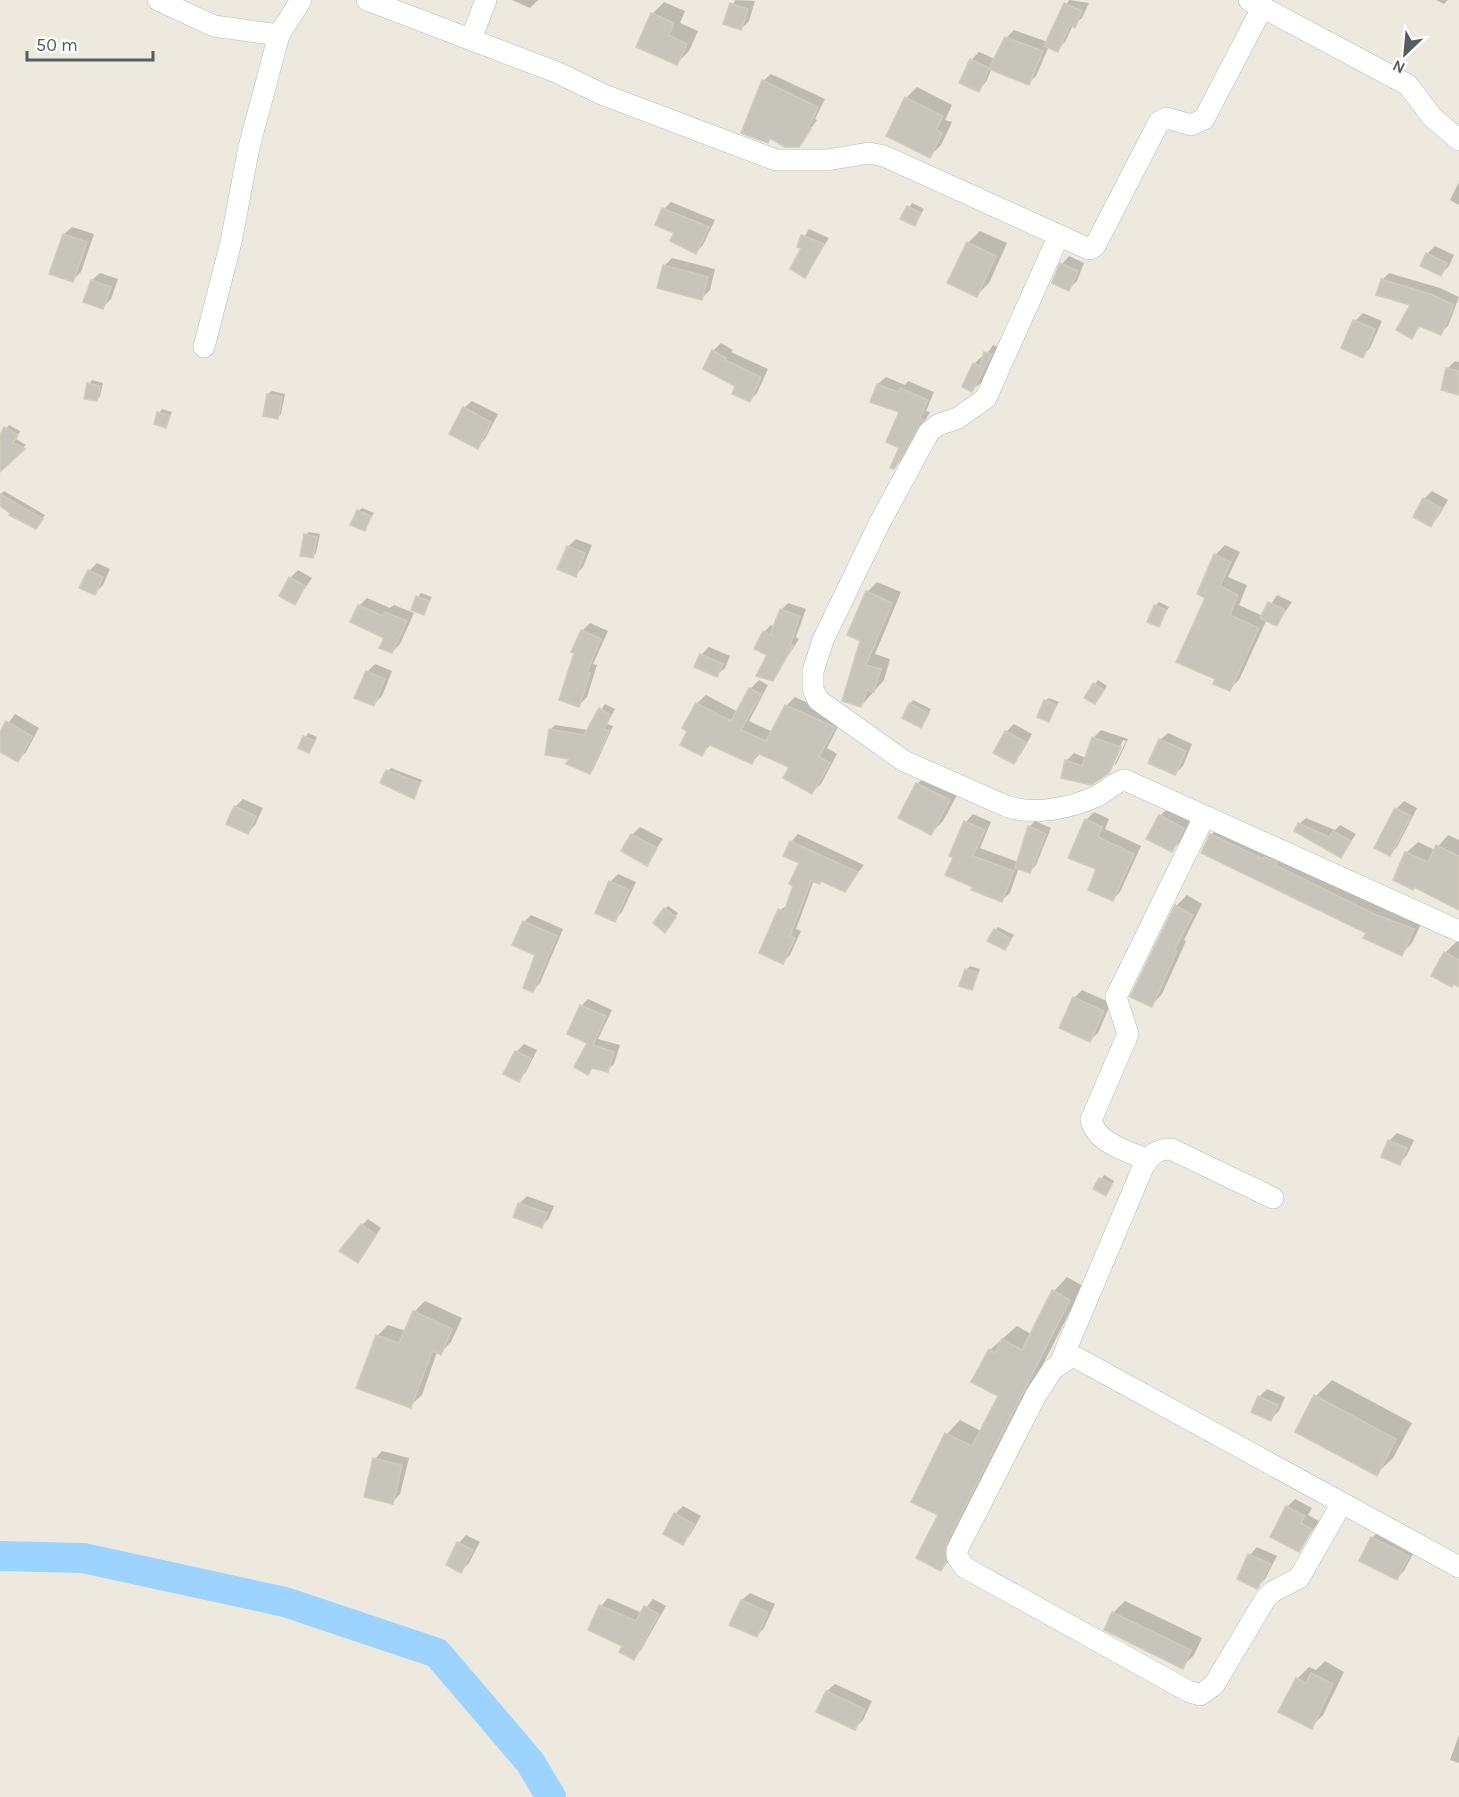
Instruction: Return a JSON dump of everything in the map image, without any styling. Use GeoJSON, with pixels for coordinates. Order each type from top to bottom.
{"type":"FeatureCollection","features":[{"type":"Feature","properties":{"kind":"street"},"geometry":{"type":"LineString","coordinates":[[158,0],[214,26],[279,35]]}},
{"type":"Feature","properties":{"kind":"street"},"geometry":{"type":"LineString","coordinates":[[204,346],[231,242],[249,147],[279,35],[301,0]]}},
{"type":"Feature","properties":{"kind":"street"},"geometry":{"type":"LineString","coordinates":[[367,0],[556,72],[604,95],[776,160],[827,160],[875,153],[1087,248],[1094,247],[1158,122],[1167,118],[1191,125],[1204,119],[1256,4],[1408,85],[1431,117],[1459,140]]}},
{"type":"Feature","properties":{"kind":"street"},"geometry":{"type":"LineString","coordinates":[[471,39],[486,0]]}},
{"type":"Feature","properties":{"kind":"street"},"geometry":{"type":"LineString","coordinates":[[1059,235],[986,398],[958,418],[938,425],[929,432],[891,502],[824,640],[813,671],[813,689],[822,706],[904,761],[1019,811],[1075,804],[1099,795],[1117,782],[1130,781],[1204,817],[1459,931]]}},
{"type":"Feature","properties":{"kind":"street"},"geometry":{"type":"LineString","coordinates":[[1148,1160],[1104,1139],[1093,1128],[1091,1120],[1128,1034],[1116,997],[1204,817]]}},
{"type":"Feature","properties":{"kind":"street"},"geometry":{"type":"LineString","coordinates":[[1273,1198],[1171,1149],[1160,1149],[1148,1160],[1061,1361],[1036,1395],[957,1550],[957,1556],[964,1567],[1200,1695],[1214,1685],[1266,1598],[1272,1592],[1299,1578],[1342,1503]]}},
{"type":"Feature","properties":{"kind":"street"},"geometry":{"type":"LineString","coordinates":[[1061,1361],[1071,1357],[1077,1358],[1459,1567]]}},
{"type":"Feature","properties":{"kind":"building"},"geometry":{"type":"Polygon","coordinates":[[[730,3],[748,9],[741,30],[723,24],[730,3]]]}},
{"type":"Feature","properties":{"kind":"building"},"geometry":{"type":"Polygon","coordinates":[[[1064,3],[1082,11],[1075,28],[1070,25],[1058,52],[1044,46],[1064,3]]]}},
{"type":"Feature","properties":{"kind":"building"},"geometry":{"type":"Polygon","coordinates":[[[651,13],[674,23],[669,35],[687,44],[677,65],[636,47],[651,13]]]}},
{"type":"Feature","properties":{"kind":"building"},"geometry":{"type":"Polygon","coordinates":[[[1005,37],[1043,51],[1029,85],[989,69],[979,92],[959,83],[970,59],[989,68],[1005,37]]]}},
{"type":"Feature","properties":{"kind":"building"},"geometry":{"type":"Polygon","coordinates":[[[762,80],[818,107],[809,127],[811,129],[799,147],[785,147],[770,138],[768,143],[741,133],[762,80]]]}},
{"type":"Feature","properties":{"kind":"building"},"geometry":{"type":"Polygon","coordinates":[[[905,97],[943,116],[936,130],[942,133],[930,158],[886,136],[905,97]]]}},
{"type":"Feature","properties":{"kind":"building"},"geometry":{"type":"Polygon","coordinates":[[[907,206],[921,213],[915,226],[900,219],[907,206]]]}},
{"type":"Feature","properties":{"kind":"building"},"geometry":{"type":"Polygon","coordinates":[[[662,208],[709,227],[696,254],[670,241],[674,233],[655,225],[662,208]]]}},
{"type":"Feature","properties":{"kind":"building"},"geometry":{"type":"Polygon","coordinates":[[[63,234],[87,242],[73,282],[49,274],[63,234]]]}},
{"type":"Feature","properties":{"kind":"building"},"geometry":{"type":"Polygon","coordinates":[[[801,235],[824,244],[805,278],[790,269],[801,248],[797,247],[801,235]]]}},
{"type":"Feature","properties":{"kind":"building"},"geometry":{"type":"Polygon","coordinates":[[[967,242],[996,256],[977,297],[947,283],[967,242]]]}},
{"type":"Feature","properties":{"kind":"building"},"geometry":{"type":"Polygon","coordinates":[[[1426,253],[1447,263],[1441,276],[1420,266],[1426,253]]]}},
{"type":"Feature","properties":{"kind":"building"},"geometry":{"type":"Polygon","coordinates":[[[1060,263],[1078,271],[1069,291],[1052,283],[1060,263]]]}},
{"type":"Feature","properties":{"kind":"building"},"geometry":{"type":"Polygon","coordinates":[[[663,265],[708,277],[702,300],[657,288],[663,265]]]}},
{"type":"Feature","properties":{"kind":"building"},"geometry":{"type":"Polygon","coordinates":[[[1381,279],[1433,295],[1454,305],[1441,335],[1419,326],[1412,339],[1396,330],[1410,305],[1376,295],[1381,279]]]}},
{"type":"Feature","properties":{"kind":"building"},"geometry":{"type":"Polygon","coordinates":[[[91,280],[111,287],[103,309],[83,302],[91,280]]]}},
{"type":"Feature","properties":{"kind":"building"},"geometry":{"type":"Polygon","coordinates":[[[1353,320],[1375,329],[1363,358],[1341,348],[1353,320]]]}},
{"type":"Feature","properties":{"kind":"building"},"geometry":{"type":"Polygon","coordinates":[[[712,350],[726,358],[725,360],[761,377],[750,402],[732,394],[735,386],[703,369],[712,350]]]}},
{"type":"Feature","properties":{"kind":"building"},"geometry":{"type":"Polygon","coordinates":[[[984,352],[992,354],[972,392],[962,387],[973,363],[980,366],[984,352]]]}},
{"type":"Feature","properties":{"kind":"building"},"geometry":{"type":"Polygon","coordinates":[[[1446,368],[1459,371],[1459,395],[1441,390],[1446,368]]]}},
{"type":"Feature","properties":{"kind":"building"},"geometry":{"type":"Polygon","coordinates":[[[87,383],[100,386],[97,401],[84,399],[87,383]]]}},
{"type":"Feature","properties":{"kind":"building"},"geometry":{"type":"Polygon","coordinates":[[[877,384],[898,392],[900,388],[928,400],[920,418],[924,420],[894,469],[890,468],[899,448],[886,442],[899,412],[870,402],[877,384]]]}},
{"type":"Feature","properties":{"kind":"building"},"geometry":{"type":"Polygon","coordinates":[[[267,394],[282,397],[278,419],[263,416],[267,394]]]}},
{"type":"Feature","properties":{"kind":"building"},"geometry":{"type":"Polygon","coordinates":[[[463,407],[491,422],[478,449],[449,434],[463,407]]]}},
{"type":"Feature","properties":{"kind":"building"},"geometry":{"type":"Polygon","coordinates":[[[157,412],[170,416],[166,428],[154,424],[157,412]]]}},
{"type":"Feature","properties":{"kind":"building"},"geometry":{"type":"Polygon","coordinates":[[[4,427],[18,435],[13,443],[25,449],[0,472],[0,435],[4,427]]]}},
{"type":"Feature","properties":{"kind":"building"},"geometry":{"type":"Polygon","coordinates":[[[0,494],[43,519],[36,529],[9,515],[10,513],[0,506],[0,494]]]}},
{"type":"Feature","properties":{"kind":"building"},"geometry":{"type":"Polygon","coordinates":[[[1423,498],[1441,508],[1431,527],[1413,517],[1423,498]]]}},
{"type":"Feature","properties":{"kind":"building"},"geometry":{"type":"Polygon","coordinates":[[[357,510],[371,516],[365,531],[350,525],[357,510]]]}},
{"type":"Feature","properties":{"kind":"building"},"geometry":{"type":"Polygon","coordinates":[[[304,534],[317,537],[313,558],[300,556],[304,534]]]}},
{"type":"Feature","properties":{"kind":"building"},"geometry":{"type":"Polygon","coordinates":[[[567,546],[585,553],[576,577],[557,569],[567,546]]]}},
{"type":"Feature","properties":{"kind":"building"},"geometry":{"type":"Polygon","coordinates":[[[1214,554],[1231,562],[1220,586],[1238,595],[1230,615],[1259,628],[1230,691],[1213,684],[1215,679],[1176,662],[1205,598],[1197,594],[1214,554]]]}},
{"type":"Feature","properties":{"kind":"building"},"geometry":{"type":"Polygon","coordinates":[[[88,570],[103,577],[95,595],[79,588],[88,570]]]}},
{"type":"Feature","properties":{"kind":"building"},"geometry":{"type":"Polygon","coordinates":[[[289,577],[305,586],[295,605],[279,596],[289,577]]]}},
{"type":"Feature","properties":{"kind":"building"},"geometry":{"type":"Polygon","coordinates":[[[866,591],[892,603],[866,665],[881,669],[874,692],[867,690],[861,707],[842,701],[860,641],[847,635],[866,591]]]}},
{"type":"Feature","properties":{"kind":"building"},"geometry":{"type":"Polygon","coordinates":[[[416,596],[429,601],[424,615],[411,610],[416,596]]]}},
{"type":"Feature","properties":{"kind":"building"},"geometry":{"type":"Polygon","coordinates":[[[1268,602],[1285,610],[1277,626],[1260,618],[1268,602]]]}},
{"type":"Feature","properties":{"kind":"building"},"geometry":{"type":"Polygon","coordinates":[[[358,605],[383,616],[385,612],[407,621],[392,653],[379,648],[384,638],[350,622],[358,605]]]}},
{"type":"Feature","properties":{"kind":"building"},"geometry":{"type":"Polygon","coordinates":[[[1154,605],[1166,610],[1159,627],[1147,622],[1154,605]]]}},
{"type":"Feature","properties":{"kind":"building"},"geometry":{"type":"Polygon","coordinates":[[[780,609],[800,616],[790,645],[793,646],[773,681],[756,676],[767,655],[754,649],[763,631],[770,635],[780,609]]]}},
{"type":"Feature","properties":{"kind":"building"},"geometry":{"type":"Polygon","coordinates":[[[581,630],[601,639],[587,672],[590,673],[579,707],[559,700],[574,653],[571,652],[581,630]]]}},
{"type":"Feature","properties":{"kind":"building"},"geometry":{"type":"Polygon","coordinates":[[[700,654],[723,664],[717,677],[694,667],[700,654]]]}},
{"type":"Feature","properties":{"kind":"building"},"geometry":{"type":"Polygon","coordinates":[[[366,671],[385,679],[374,706],[354,698],[366,671]]]}},
{"type":"Feature","properties":{"kind":"building"},"geometry":{"type":"Polygon","coordinates":[[[1093,683],[1104,690],[1095,704],[1084,698],[1093,683]]]}},
{"type":"Feature","properties":{"kind":"building"},"geometry":{"type":"Polygon","coordinates":[[[749,688],[761,694],[741,730],[766,741],[785,705],[835,727],[819,757],[830,763],[812,794],[783,778],[789,767],[757,753],[752,764],[708,744],[702,756],[680,745],[687,731],[682,728],[696,703],[731,721],[749,688]]]}},
{"type":"Feature","properties":{"kind":"building"},"geometry":{"type":"Polygon","coordinates":[[[1044,700],[1056,705],[1049,722],[1037,717],[1044,700]]]}},
{"type":"Feature","properties":{"kind":"building"},"geometry":{"type":"Polygon","coordinates":[[[909,703],[929,713],[921,728],[902,718],[909,703]]]}},
{"type":"Feature","properties":{"kind":"building"},"geometry":{"type":"Polygon","coordinates":[[[599,708],[611,715],[604,729],[609,731],[590,774],[566,764],[569,759],[545,755],[549,729],[584,735],[599,708]]]}},
{"type":"Feature","properties":{"kind":"building"},"geometry":{"type":"Polygon","coordinates":[[[6,721],[32,736],[18,762],[0,752],[0,732],[6,721]]]}},
{"type":"Feature","properties":{"kind":"building"},"geometry":{"type":"Polygon","coordinates":[[[1005,731],[1026,742],[1014,764],[993,753],[1005,731]]]}},
{"type":"Feature","properties":{"kind":"building"},"geometry":{"type":"Polygon","coordinates":[[[303,736],[315,741],[309,753],[298,748],[303,736]]]}},
{"type":"Feature","properties":{"kind":"building"},"geometry":{"type":"Polygon","coordinates":[[[1092,737],[1121,747],[1109,773],[1091,785],[1061,778],[1065,760],[1082,766],[1092,737]]]}},
{"type":"Feature","properties":{"kind":"building"},"geometry":{"type":"Polygon","coordinates":[[[1159,739],[1186,751],[1175,775],[1148,763],[1159,739]]]}},
{"type":"Feature","properties":{"kind":"building"},"geometry":{"type":"Polygon","coordinates":[[[386,770],[420,783],[414,799],[380,783],[386,770]]]}},
{"type":"Feature","properties":{"kind":"building"},"geometry":{"type":"Polygon","coordinates":[[[916,783],[950,800],[931,835],[898,818],[916,783]]]}},
{"type":"Feature","properties":{"kind":"building"},"geometry":{"type":"Polygon","coordinates":[[[234,806],[256,816],[248,834],[226,824],[234,806]]]}},
{"type":"Feature","properties":{"kind":"building"},"geometry":{"type":"Polygon","coordinates":[[[1395,808],[1411,816],[1390,856],[1374,848],[1395,808]]]}},
{"type":"Feature","properties":{"kind":"building"},"geometry":{"type":"Polygon","coordinates":[[[1159,815],[1184,828],[1172,852],[1146,839],[1159,815]]]}},
{"type":"Feature","properties":{"kind":"building"},"geometry":{"type":"Polygon","coordinates":[[[1085,819],[1102,827],[1098,837],[1134,854],[1113,901],[1088,890],[1096,869],[1068,858],[1085,819]]]}},
{"type":"Feature","properties":{"kind":"building"},"geometry":{"type":"Polygon","coordinates":[[[964,821],[985,830],[973,856],[1014,871],[1002,902],[971,890],[973,887],[945,875],[953,858],[949,856],[964,821]]]}},
{"type":"Feature","properties":{"kind":"building"},"geometry":{"type":"Polygon","coordinates":[[[1298,823],[1329,837],[1333,831],[1351,841],[1341,858],[1294,831],[1298,823]]]}},
{"type":"Feature","properties":{"kind":"building"},"geometry":{"type":"Polygon","coordinates":[[[1028,826],[1046,834],[1030,873],[1015,868],[1028,826]]]}},
{"type":"Feature","properties":{"kind":"building"},"geometry":{"type":"Polygon","coordinates":[[[631,834],[657,848],[647,866],[621,851],[631,834]]]}},
{"type":"Feature","properties":{"kind":"building"},"geometry":{"type":"Polygon","coordinates":[[[1210,834],[1263,859],[1264,857],[1277,862],[1275,865],[1374,914],[1414,929],[1402,956],[1363,938],[1366,933],[1201,853],[1210,834]]]}},
{"type":"Feature","properties":{"kind":"building"},"geometry":{"type":"Polygon","coordinates":[[[790,841],[858,872],[845,892],[821,881],[820,884],[811,881],[790,936],[795,938],[783,964],[759,953],[778,909],[784,912],[793,886],[789,884],[799,863],[783,856],[790,841]]]}},
{"type":"Feature","properties":{"kind":"building"},"geometry":{"type":"Polygon","coordinates":[[[1436,845],[1459,856],[1459,910],[1414,887],[1413,890],[1393,880],[1405,852],[1428,862],[1436,845]]]}},
{"type":"Feature","properties":{"kind":"building"},"geometry":{"type":"Polygon","coordinates":[[[609,881],[629,890],[615,922],[595,913],[609,881]]]}},
{"type":"Feature","properties":{"kind":"building"},"geometry":{"type":"Polygon","coordinates":[[[1175,905],[1193,915],[1174,950],[1177,951],[1152,1007],[1130,997],[1175,905]]]}},
{"type":"Feature","properties":{"kind":"building"},"geometry":{"type":"Polygon","coordinates":[[[664,908],[676,917],[665,933],[653,923],[664,908]]]}},
{"type":"Feature","properties":{"kind":"building"},"geometry":{"type":"Polygon","coordinates":[[[523,921],[557,936],[533,992],[523,988],[535,955],[512,945],[523,921]]]}},
{"type":"Feature","properties":{"kind":"building"},"geometry":{"type":"Polygon","coordinates":[[[994,929],[1011,939],[1005,950],[987,941],[994,929]]]}},
{"type":"Feature","properties":{"kind":"building"},"geometry":{"type":"Polygon","coordinates":[[[1444,952],[1459,960],[1459,987],[1454,984],[1452,987],[1431,976],[1444,952]]]}},
{"type":"Feature","properties":{"kind":"building"},"geometry":{"type":"Polygon","coordinates":[[[965,969],[978,973],[972,990],[959,986],[965,969]]]}},
{"type":"Feature","properties":{"kind":"building"},"geometry":{"type":"Polygon","coordinates":[[[1073,997],[1104,1011],[1090,1042],[1059,1028],[1073,997]]]}},
{"type":"Feature","properties":{"kind":"building"},"geometry":{"type":"Polygon","coordinates":[[[580,1005],[606,1016],[593,1045],[614,1052],[608,1072],[592,1068],[588,1075],[574,1067],[587,1043],[567,1034],[580,1005]]]}},
{"type":"Feature","properties":{"kind":"building"},"geometry":{"type":"Polygon","coordinates":[[[515,1051],[531,1058],[519,1082],[503,1074],[515,1051]]]}},
{"type":"Feature","properties":{"kind":"building"},"geometry":{"type":"Polygon","coordinates":[[[1388,1140],[1407,1148],[1400,1165],[1381,1157],[1388,1140]]]}},
{"type":"Feature","properties":{"kind":"building"},"geometry":{"type":"Polygon","coordinates":[[[1099,1178],[1112,1184],[1106,1196],[1093,1189],[1099,1178]]]}},
{"type":"Feature","properties":{"kind":"building"},"geometry":{"type":"Polygon","coordinates":[[[518,1203],[547,1213],[542,1228],[513,1217],[518,1203]]]}},
{"type":"Feature","properties":{"kind":"building"},"geometry":{"type":"Polygon","coordinates":[[[361,1224],[376,1235],[358,1263],[339,1251],[361,1224]]]}},
{"type":"Feature","properties":{"kind":"building"},"geometry":{"type":"Polygon","coordinates":[[[1052,1290],[1070,1300],[946,1544],[946,1562],[941,1571],[916,1558],[938,1515],[911,1502],[945,1433],[972,1446],[998,1396],[971,1382],[989,1349],[995,1353],[1002,1339],[1022,1350],[1052,1290]]]}},
{"type":"Feature","properties":{"kind":"building"},"geometry":{"type":"Polygon","coordinates":[[[413,1311],[452,1329],[441,1355],[432,1351],[411,1408],[356,1388],[376,1335],[399,1343],[413,1311]]]}},
{"type":"Feature","properties":{"kind":"building"},"geometry":{"type":"Polygon","coordinates":[[[1314,1395],[1396,1439],[1377,1476],[1295,1432],[1314,1395]]]}},
{"type":"Feature","properties":{"kind":"building"},"geometry":{"type":"Polygon","coordinates":[[[1258,1396],[1278,1405],[1271,1421],[1251,1412],[1258,1396]]]}},
{"type":"Feature","properties":{"kind":"building"},"geometry":{"type":"Polygon","coordinates":[[[373,1458],[402,1465],[393,1504],[364,1497],[373,1458]]]}},
{"type":"Feature","properties":{"kind":"building"},"geometry":{"type":"Polygon","coordinates":[[[1286,1506],[1305,1516],[1301,1523],[1312,1529],[1299,1552],[1270,1537],[1286,1506]]]}},
{"type":"Feature","properties":{"kind":"building"},"geometry":{"type":"Polygon","coordinates":[[[674,1513],[694,1524],[683,1545],[663,1534],[674,1513]]]}},
{"type":"Feature","properties":{"kind":"building"},"geometry":{"type":"Polygon","coordinates":[[[1371,1537],[1409,1556],[1397,1580],[1359,1561],[1371,1537]]]}},
{"type":"Feature","properties":{"kind":"building"},"geometry":{"type":"Polygon","coordinates":[[[457,1542],[473,1550],[461,1573],[446,1565],[457,1542]]]}},
{"type":"Feature","properties":{"kind":"building"},"geometry":{"type":"Polygon","coordinates":[[[1248,1554],[1271,1564],[1257,1589],[1237,1579],[1248,1554]]]}},
{"type":"Feature","properties":{"kind":"building"},"geometry":{"type":"Polygon","coordinates":[[[741,1600],[768,1612],[757,1637],[729,1625],[741,1600]]]}},
{"type":"Feature","properties":{"kind":"building"},"geometry":{"type":"Polygon","coordinates":[[[599,1605],[636,1621],[644,1606],[659,1614],[634,1660],[619,1652],[622,1646],[588,1630],[599,1605]]]}},
{"type":"Feature","properties":{"kind":"building"},"geometry":{"type":"Polygon","coordinates":[[[1112,1612],[1191,1650],[1183,1669],[1104,1630],[1112,1612]]]}},
{"type":"Feature","properties":{"kind":"building"},"geometry":{"type":"Polygon","coordinates":[[[1311,1673],[1333,1684],[1312,1729],[1278,1712],[1296,1678],[1306,1683],[1311,1673]]]}},
{"type":"Feature","properties":{"kind":"building"},"geometry":{"type":"Polygon","coordinates":[[[826,1691],[865,1709],[855,1730],[816,1712],[826,1691]]]}},
{"type":"Feature","properties":{"kind":"waterway"},"geometry":{"type":"LineString","coordinates":[[0,1556],[83,1558],[285,1602],[437,1653],[530,1762],[551,1797]]}}]}
